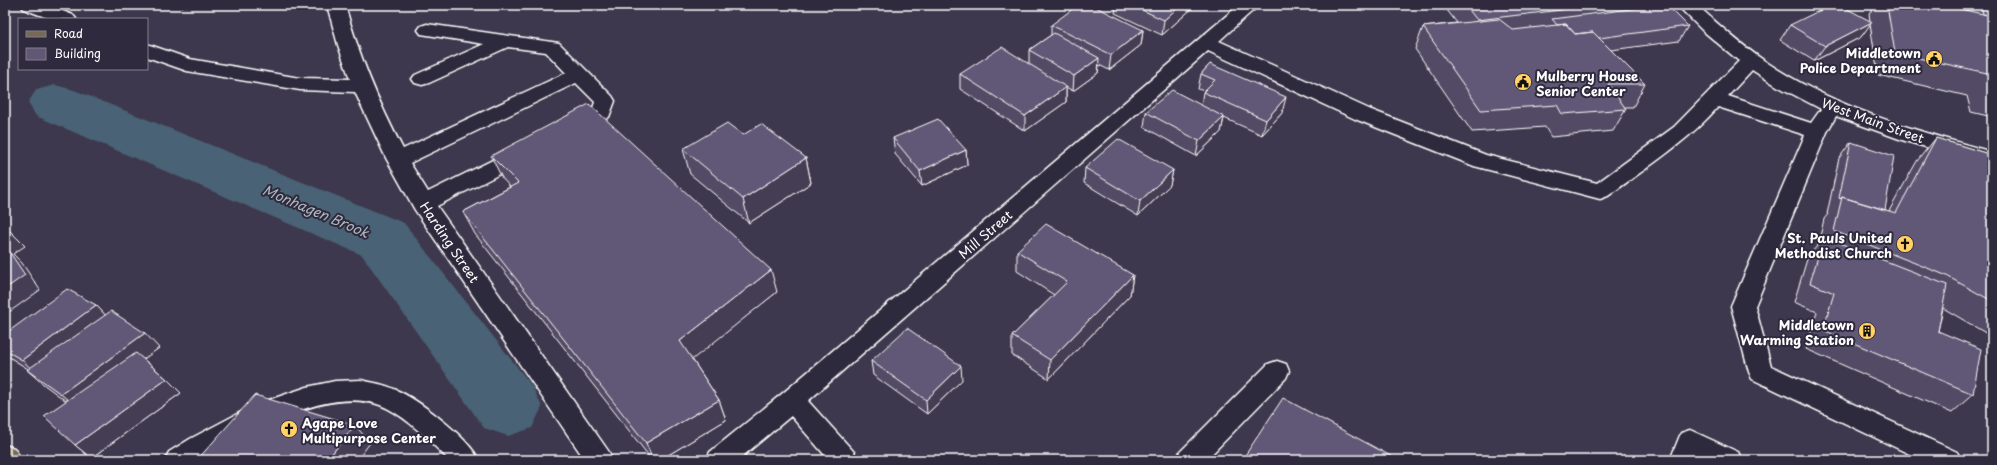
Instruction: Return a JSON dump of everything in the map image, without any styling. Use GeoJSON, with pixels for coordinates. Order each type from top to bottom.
{"type":"FeatureCollection","features":[{"type":"Feature","properties":{"kind":"main road"},"geometry":{"type":"LineString","coordinates":[[5,456],[9,460]]}},
{"type":"Feature","properties":{"kind":"street"},"geometry":{"type":"LineString","coordinates":[[30,5],[64,18]]}},
{"type":"Feature","properties":{"kind":"street","name":"Harding Street"},"geometry":{"type":"LineString","coordinates":[[336,5],[349,49],[374,116],[398,160],[424,204],[600,460]]}},
{"type":"Feature","properties":{"kind":"street","name":"Mill Street"},"geometry":{"type":"LineString","coordinates":[[719,460],[792,400],[1250,5]]}},
{"type":"Feature","properties":{"kind":"street","name":"West Main Street"},"geometry":{"type":"LineString","coordinates":[[1686,5],[1714,32],[1751,60],[1783,82],[1832,108],[1881,126],[1992,159]]}},
{"type":"Feature","properties":{"kind":"street"},"geometry":{"type":"LineString","coordinates":[[424,204],[602,112],[605,102],[552,47],[427,30]]}},
{"type":"Feature","properties":{"kind":"street"},"geometry":{"type":"LineString","coordinates":[[422,79],[505,40]]}},
{"type":"Feature","properties":{"kind":"street"},"geometry":{"type":"LineString","coordinates":[[1207,43],[1362,114],[1481,161],[1600,191],[1680,132],[1716,99],[1738,71],[1751,60]]}},
{"type":"Feature","properties":{"kind":"street"},"geometry":{"type":"LineString","coordinates":[[148,50],[195,66],[300,84],[363,86]]}},
{"type":"Feature","properties":{"kind":"street"},"geometry":{"type":"LineString","coordinates":[[398,160],[579,74]]}},
{"type":"Feature","properties":{"kind":"street"},"geometry":{"type":"LineString","coordinates":[[1716,99],[1817,132]]}},
{"type":"Feature","properties":{"kind":"street"},"geometry":{"type":"LineString","coordinates":[[1832,108],[1823,120],[1817,132],[1742,306],[1761,372],[1948,460]]}},
{"type":"Feature","properties":{"kind":"street"},"geometry":{"type":"LineString","coordinates":[[1189,460],[1277,371]]}},
{"type":"Feature","properties":{"kind":"street"},"geometry":{"type":"LineString","coordinates":[[178,460],[206,444],[288,403],[321,393],[344,390],[362,391],[384,396],[406,408],[434,430],[466,460]]}},
{"type":"Feature","properties":{"kind":"street"},"geometry":{"type":"LineString","coordinates":[[792,400],[845,460]]}},
{"type":"Feature","properties":{"kind":"street"},"geometry":{"type":"LineString","coordinates":[[1683,460],[1690,441],[1729,460]]}},
{"type":"Feature","properties":{"kind":"building"},"geometry":{"type":"Polygon","coordinates":[[[1078,5],[1092,5],[1143,30],[1111,55],[1051,25],[1078,5]]]}},
{"type":"Feature","properties":{"kind":"building"},"geometry":{"type":"Polygon","coordinates":[[[1131,5],[1181,5],[1164,20],[1131,5]]]}},
{"type":"Feature","properties":{"kind":"building"},"geometry":{"type":"Polygon","coordinates":[[[1465,5],[1603,5],[1477,20],[1465,5]]]}},
{"type":"Feature","properties":{"kind":"building"},"geometry":{"type":"Polygon","coordinates":[[[1667,5],[1688,26],[1599,38],[1593,32],[1575,34],[1566,24],[1557,25],[1552,19],[1667,5]]]}},
{"type":"Feature","properties":{"kind":"building"},"geometry":{"type":"Polygon","coordinates":[[[1831,5],[1840,5],[1872,22],[1825,46],[1790,25],[1831,5]]]}},
{"type":"Feature","properties":{"kind":"building"},"geometry":{"type":"Polygon","coordinates":[[[1887,5],[1942,5],[1992,16],[1992,90],[1990,89],[1987,73],[1895,53],[1887,5]]]}},
{"type":"Feature","properties":{"kind":"building"},"geometry":{"type":"Polygon","coordinates":[[[1981,5],[1992,5],[1992,16],[1983,14],[1981,5]]]}},
{"type":"Feature","properties":{"kind":"building","name":"Mulberry House Senior Center"},"geometry":{"type":"Polygon","coordinates":[[[1499,19],[1513,30],[1566,24],[1575,34],[1593,32],[1645,84],[1608,84],[1626,109],[1562,114],[1557,105],[1481,110],[1423,27],[1499,19]]]}},
{"type":"Feature","properties":{"kind":"building"},"geometry":{"type":"Polygon","coordinates":[[[1054,33],[1099,58],[1074,76],[1029,50],[1054,33]]]}},
{"type":"Feature","properties":{"kind":"building"},"geometry":{"type":"Polygon","coordinates":[[[1002,47],[1066,87],[1025,116],[960,74],[1002,47]]]}},
{"type":"Feature","properties":{"kind":"building"},"geometry":{"type":"Polygon","coordinates":[[[1210,64],[1286,97],[1266,120],[1203,92],[1215,80],[1201,74],[1210,64]]]}},
{"type":"Feature","properties":{"kind":"building"},"geometry":{"type":"Polygon","coordinates":[[[1172,90],[1224,117],[1199,141],[1146,112],[1172,90]]]}},
{"type":"Feature","properties":{"kind":"building"},"geometry":{"type":"Polygon","coordinates":[[[589,104],[771,270],[680,341],[719,400],[646,443],[463,212],[518,183],[491,156],[589,104]]]}},
{"type":"Feature","properties":{"kind":"building"},"geometry":{"type":"Polygon","coordinates":[[[938,119],[966,150],[920,171],[893,138],[938,119]]]}},
{"type":"Feature","properties":{"kind":"building"},"geometry":{"type":"Polygon","coordinates":[[[727,123],[743,135],[761,124],[806,158],[743,199],[683,149],[727,123]]]}},
{"type":"Feature","properties":{"kind":"building","name":"St. Pauls United Methodist Church"},"geometry":{"type":"Polygon","coordinates":[[[1936,138],[1992,155],[1992,301],[1945,275],[1834,231],[1842,197],[1896,213],[1936,138]]]}},
{"type":"Feature","properties":{"kind":"building"},"geometry":{"type":"Polygon","coordinates":[[[1118,139],[1173,170],[1140,201],[1085,168],[1118,139]]]}},
{"type":"Feature","properties":{"kind":"building"},"geometry":{"type":"Polygon","coordinates":[[[1851,142],[1894,156],[1885,210],[1842,197],[1840,199],[1839,198],[1851,142]]]}},
{"type":"Feature","properties":{"kind":"building"},"geometry":{"type":"Polygon","coordinates":[[[1046,224],[1133,275],[1050,360],[1012,336],[1067,282],[1017,251],[1046,224]]]}},
{"type":"Feature","properties":{"kind":"building"},"geometry":{"type":"Polygon","coordinates":[[[5,227],[10,231],[5,234],[5,227]]]}},
{"type":"Feature","properties":{"kind":"building"},"geometry":{"type":"Polygon","coordinates":[[[1824,237],[1947,285],[1938,331],[1981,349],[1973,394],[1823,330],[1834,293],[1810,283],[1824,237]]]}},
{"type":"Feature","properties":{"kind":"building"},"geometry":{"type":"Polygon","coordinates":[[[7,248],[25,275],[5,289],[5,250],[7,248]]]}},
{"type":"Feature","properties":{"kind":"building"},"geometry":{"type":"Polygon","coordinates":[[[67,289],[96,305],[22,360],[5,350],[5,334],[67,289]]]}},
{"type":"Feature","properties":{"kind":"building"},"geometry":{"type":"Polygon","coordinates":[[[111,311],[145,333],[61,394],[27,370],[111,311]]]}},
{"type":"Feature","properties":{"kind":"building"},"geometry":{"type":"Polygon","coordinates":[[[907,328],[961,366],[926,400],[871,361],[907,328]]]}},
{"type":"Feature","properties":{"kind":"building"},"geometry":{"type":"Polygon","coordinates":[[[136,353],[167,379],[75,445],[44,416],[136,353]]]}},
{"type":"Feature","properties":{"kind":"building"},"geometry":{"type":"Polygon","coordinates":[[[255,395],[355,425],[327,460],[197,460],[255,395]]]}},
{"type":"Feature","properties":{"kind":"building"},"geometry":{"type":"Polygon","coordinates":[[[1283,398],[1398,460],[1242,460],[1283,398]]]}},
{"type":"Feature","properties":{"kind":"waterway","name":"Monhagen Brook"},"geometry":{"type":"LineString","coordinates":[[55,103],[383,239],[508,407]]}},
{"type":"Feature","properties":{"kind":"place","name":"Middletown Police Department"},"geometry":{"type":"Point","coordinates":[1934,59]}},
{"type":"Feature","properties":{"kind":"place","name":"Mulberry House Senior Center"},"geometry":{"type":"Point","coordinates":[1523,82]}},
{"type":"Feature","properties":{"kind":"place","name":"St. Pauls United Methodist Church"},"geometry":{"type":"Point","coordinates":[1905,244]}},
{"type":"Feature","properties":{"kind":"place","name":"Middletown Warming Station"},"geometry":{"type":"Point","coordinates":[1867,331]}},
{"type":"Feature","properties":{"kind":"place","name":"Agape Love Multipurpose Center"},"geometry":{"type":"Point","coordinates":[289,429]}}]}
